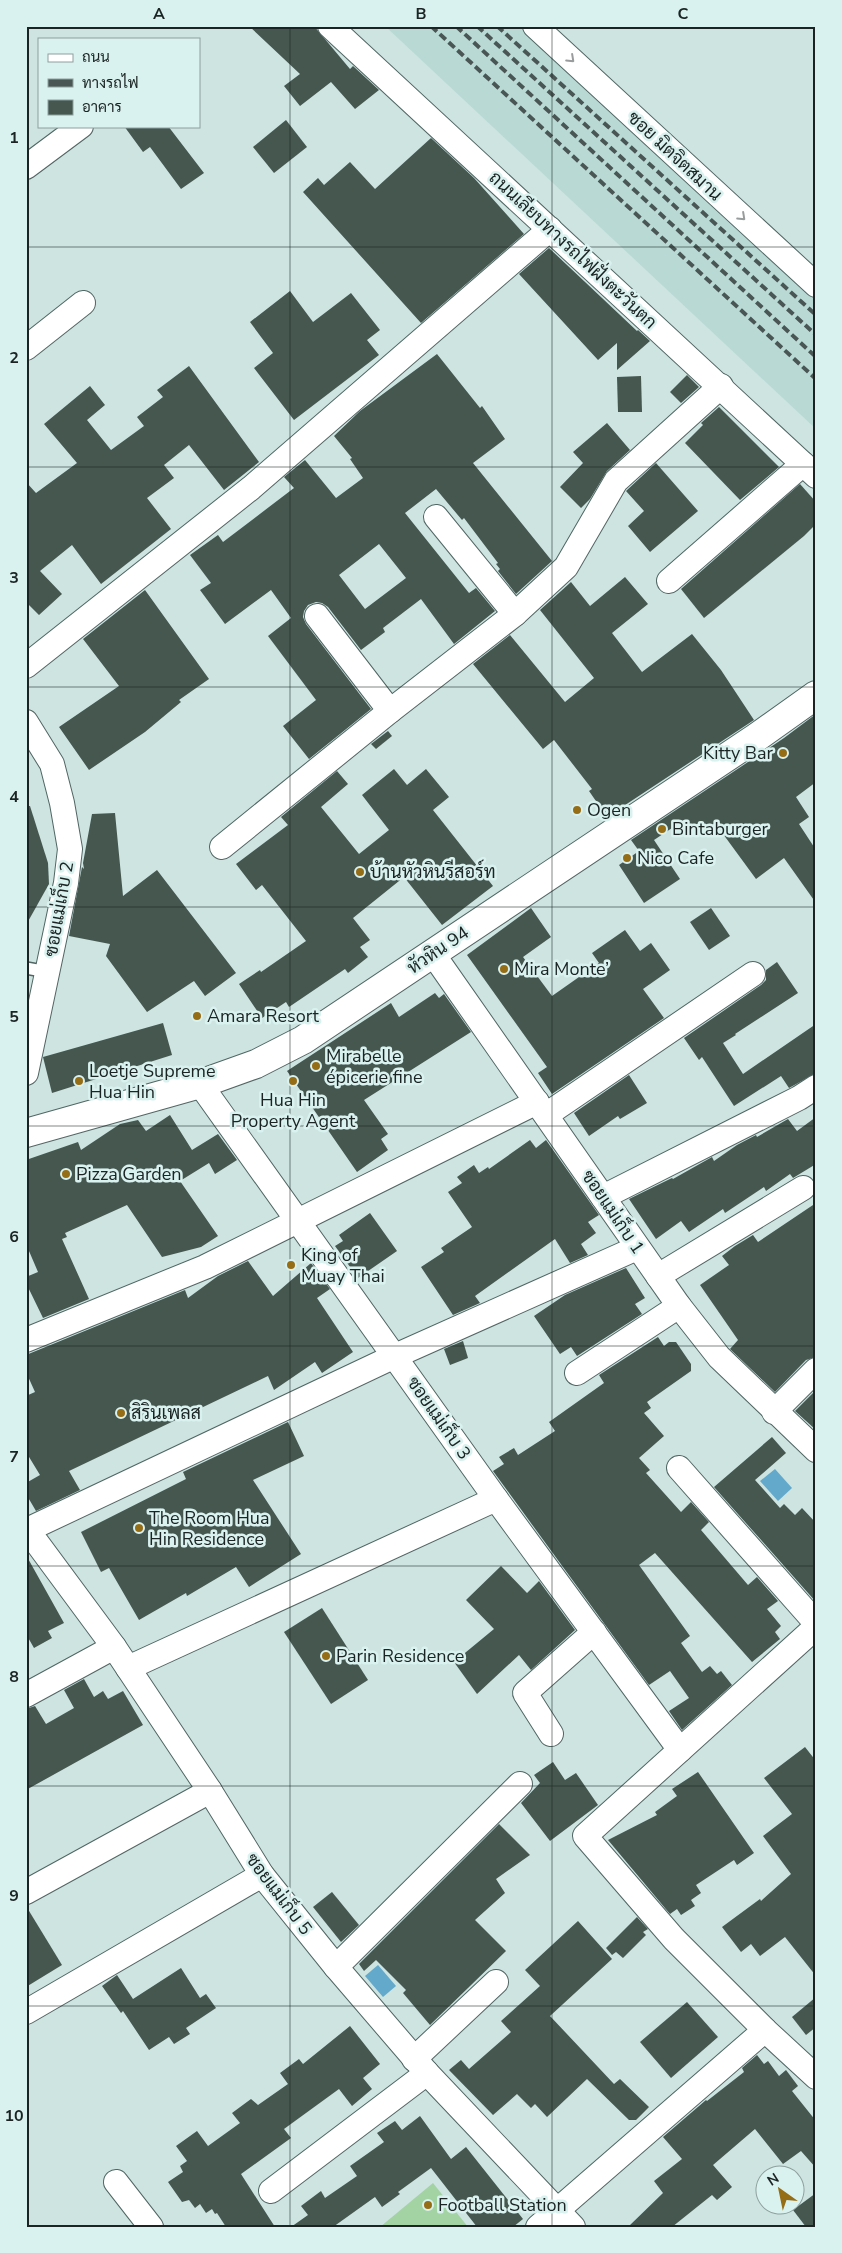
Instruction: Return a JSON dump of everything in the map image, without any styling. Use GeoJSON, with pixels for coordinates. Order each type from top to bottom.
{"type":"FeatureCollection","features":[{"type":"Feature","properties":{"kind":"street","name":"ถนนเลียบทางรถไฟฝั่งตะวันตก"},"geometry":{"type":"LineString","coordinates":[[330,26],[721,386],[809,470]]}},
{"type":"Feature","properties":{"kind":"street","name":"ซอย มิตจิตสมาน"},"geometry":{"type":"LineString","coordinates":[[535,26],[816,285]]}},
{"type":"Feature","properties":{"kind":"street"},"geometry":{"type":"LineString","coordinates":[[26,167],[78,128]]}},
{"type":"Feature","properties":{"kind":"street"},"geometry":{"type":"LineString","coordinates":[[26,666],[251,488],[550,229]]}},
{"type":"Feature","properties":{"kind":"street"},"geometry":{"type":"LineString","coordinates":[[26,348],[83,303]]}},
{"type":"Feature","properties":{"kind":"street"},"geometry":{"type":"LineString","coordinates":[[222,847],[390,711],[515,614],[566,567],[616,481],[721,386]]}},
{"type":"Feature","properties":{"kind":"street"},"geometry":{"type":"LineString","coordinates":[[668,581],[809,470]]}},
{"type":"Feature","properties":{"kind":"street"},"geometry":{"type":"LineString","coordinates":[[436,517],[515,614]]}},
{"type":"Feature","properties":{"kind":"street"},"geometry":{"type":"LineString","coordinates":[[317,616],[390,711]]}},
{"type":"Feature","properties":{"kind":"street","name":"หัวหิน 94"},"geometry":{"type":"LineString","coordinates":[[26,1134],[200,1084],[256,1064],[303,1040],[757,737],[816,695]]}},
{"type":"Feature","properties":{"kind":"street","name":"ซอยแม่เก็บ 2"},"geometry":{"type":"LineString","coordinates":[[26,722],[52,764],[62,803],[70,849],[66,883],[37,970],[26,1073]]}},
{"type":"Feature","properties":{"kind":"street","name":"ซอยแม่เก็บ 1"},"geometry":{"type":"LineString","coordinates":[[433,954],[542,1108],[637,1248],[719,1357],[774,1412],[816,1450]]}},
{"type":"Feature","properties":{"kind":"street"},"geometry":{"type":"LineString","coordinates":[[26,1340],[205,1267],[298,1220],[542,1108],[752,974]]}},
{"type":"Feature","properties":{"kind":"street","name":"ซอยแม่เก็บ 3"},"geometry":{"type":"LineString","coordinates":[[200,1084],[496,1499],[680,1750]]}},
{"type":"Feature","properties":{"kind":"street"},"geometry":{"type":"LineString","coordinates":[[603,1197],[799,1098],[816,1087]]}},
{"type":"Feature","properties":{"kind":"street"},"geometry":{"type":"LineString","coordinates":[[658,1276],[803,1188]]}},
{"type":"Feature","properties":{"kind":"street"},"geometry":{"type":"LineString","coordinates":[[27,1529],[395,1356],[637,1248]]}},
{"type":"Feature","properties":{"kind":"street"},"geometry":{"type":"LineString","coordinates":[[577,1373],[680,1306]]}},
{"type":"Feature","properties":{"kind":"street"},"geometry":{"type":"LineString","coordinates":[[774,1412],[816,1370]]}},
{"type":"Feature","properties":{"kind":"street"},"geometry":{"type":"LineString","coordinates":[[679,1468],[816,1625],[585,1836],[674,1939],[765,2030],[816,2077]]}},
{"type":"Feature","properties":{"kind":"street"},"geometry":{"type":"LineString","coordinates":[[128,1668],[496,1499]]}},
{"type":"Feature","properties":{"kind":"street","name":"ซอยแม่เก็บ 5"},"geometry":{"type":"LineString","coordinates":[[27,1529],[114,1647],[210,1791],[262,1875],[336,1967],[421,2066],[566,2219]]}},
{"type":"Feature","properties":{"kind":"street"},"geometry":{"type":"LineString","coordinates":[[551,1734],[525,1693],[594,1632]]}},
{"type":"Feature","properties":{"kind":"street"},"geometry":{"type":"LineString","coordinates":[[26,1695],[114,1647]]}},
{"type":"Feature","properties":{"kind":"street"},"geometry":{"type":"LineString","coordinates":[[336,1967],[520,1784]]}},
{"type":"Feature","properties":{"kind":"street"},"geometry":{"type":"LineString","coordinates":[[26,1892],[210,1791]]}},
{"type":"Feature","properties":{"kind":"street"},"geometry":{"type":"LineString","coordinates":[[26,2012],[262,1875]]}},
{"type":"Feature","properties":{"kind":"street"},"geometry":{"type":"LineString","coordinates":[[271,2191],[421,2066],[496,1982]]}},
{"type":"Feature","properties":{"kind":"street"},"geometry":{"type":"LineString","coordinates":[[538,2227],[566,2219],[765,2030]]}},
{"type":"Feature","properties":{"kind":"street"},"geometry":{"type":"LineString","coordinates":[[116,2182],[151,2227]]}},
{"type":"Feature","properties":{"kind":"shaded area"},"geometry":{"type":"Polygon","coordinates":[[[385,26],[524,26],[816,292],[816,429],[385,26]]]}},
{"type":"Feature","properties":{"kind":"green space","name":"Football Station"},"geometry":{"type":"Polygon","coordinates":[[[433,2183],[468,2227],[380,2227],[433,2183]]]}},
{"type":"Feature","properties":{"kind":"water"},"geometry":{"type":"Polygon","coordinates":[[[775,1469],[792,1488],[778,1501],[760,1481],[775,1469]]]}},
{"type":"Feature","properties":{"kind":"water"},"geometry":{"type":"Polygon","coordinates":[[[378,1965],[396,1986],[383,1997],[365,1976],[378,1965]]]}},
{"type":"Feature","properties":{"kind":"building"},"geometry":{"type":"Polygon","coordinates":[[[249,26],[314,26],[350,69],[353,66],[379,90],[355,109],[331,82],[300,106],[284,86],[300,74],[249,26]]]}},
{"type":"Feature","properties":{"kind":"building"},"geometry":{"type":"Polygon","coordinates":[[[286,120],[307,147],[274,173],[253,147],[286,120]]]}},
{"type":"Feature","properties":{"kind":"building"},"geometry":{"type":"Polygon","coordinates":[[[125,128],[170,128],[204,173],[181,189],[150,147],[143,152],[125,128]]]}},
{"type":"Feature","properties":{"kind":"building"},"geometry":{"type":"Polygon","coordinates":[[[431,138],[474,178],[524,234],[421,323],[303,192],[318,178],[324,185],[350,162],[375,189],[431,138]]]}},
{"type":"Feature","properties":{"kind":"building"},"geometry":{"type":"Polygon","coordinates":[[[549,248],[650,341],[617,370],[617,343],[598,360],[519,274],[549,248]]]}},
{"type":"Feature","properties":{"kind":"building"},"geometry":{"type":"Polygon","coordinates":[[[290,291],[313,322],[351,293],[380,330],[367,340],[379,355],[294,420],[254,368],[273,353],[250,322],[290,291]]]}},
{"type":"Feature","properties":{"kind":"building"},"geometry":{"type":"Polygon","coordinates":[[[437,354],[480,408],[482,406],[505,439],[473,463],[552,561],[516,594],[498,571],[500,569],[496,564],[498,563],[464,518],[462,520],[436,489],[405,513],[469,593],[476,588],[495,611],[454,644],[421,599],[383,628],[385,632],[361,650],[328,607],[316,602],[308,605],[303,617],[306,624],[371,709],[309,759],[283,726],[316,700],[268,636],[291,618],[271,590],[225,624],[200,590],[211,583],[190,555],[218,535],[223,542],[294,488],[284,477],[305,460],[336,498],[363,478],[350,459],[352,458],[334,436],[360,411],[437,354]],[[379,544],[339,575],[365,609],[406,578],[379,544]]]}},
{"type":"Feature","properties":{"kind":"building"},"geometry":{"type":"Polygon","coordinates":[[[189,366],[259,462],[224,490],[189,445],[164,465],[174,478],[147,498],[171,529],[101,584],[72,545],[40,571],[62,594],[39,615],[26,602],[26,482],[36,493],[77,463],[44,424],[90,386],[105,405],[87,420],[111,450],[144,426],[137,417],[163,397],[157,390],[189,366]]]}},
{"type":"Feature","properties":{"kind":"building"},"geometry":{"type":"Polygon","coordinates":[[[687,375],[699,387],[681,403],[670,392],[687,375]]]}},
{"type":"Feature","properties":{"kind":"building"},"geometry":{"type":"Polygon","coordinates":[[[641,376],[642,412],[618,412],[617,377],[641,376]]]}},
{"type":"Feature","properties":{"kind":"building"},"geometry":{"type":"Polygon","coordinates":[[[719,407],[779,467],[740,500],[685,443],[703,425],[701,423],[719,407]]]}},
{"type":"Feature","properties":{"kind":"building"},"geometry":{"type":"Polygon","coordinates":[[[607,423],[630,450],[607,471],[590,499],[581,508],[560,487],[583,463],[573,452],[607,423]]]}},
{"type":"Feature","properties":{"kind":"building"},"geometry":{"type":"Polygon","coordinates":[[[656,463],[698,511],[650,552],[628,526],[644,511],[626,491],[656,463]]]}},
{"type":"Feature","properties":{"kind":"building"},"geometry":{"type":"Polygon","coordinates":[[[800,484],[816,502],[816,524],[704,618],[681,589],[800,484]]]}},
{"type":"Feature","properties":{"kind":"building"},"geometry":{"type":"Polygon","coordinates":[[[625,577],[648,604],[612,633],[642,672],[692,634],[721,670],[754,720],[607,817],[589,791],[592,789],[554,740],[543,749],[473,664],[510,635],[565,702],[594,678],[540,610],[571,582],[590,606],[625,577]]]}},
{"type":"Feature","properties":{"kind":"building"},"geometry":{"type":"Polygon","coordinates":[[[145,590],[209,679],[179,700],[181,702],[145,732],[89,770],[59,727],[119,686],[83,639],[145,590]]]}},
{"type":"Feature","properties":{"kind":"building"},"geometry":{"type":"Polygon","coordinates":[[[816,714],[816,782],[796,797],[809,817],[799,824],[816,850],[816,903],[784,858],[756,879],[715,823],[695,837],[684,820],[654,840],[680,879],[644,903],[619,865],[639,851],[631,840],[784,738],[816,714]]]}},
{"type":"Feature","properties":{"kind":"building"},"geometry":{"type":"Polygon","coordinates":[[[388,731],[392,736],[376,749],[371,744],[388,731]]]}},
{"type":"Feature","properties":{"kind":"building"},"geometry":{"type":"Polygon","coordinates":[[[394,769],[407,785],[426,769],[449,797],[433,810],[493,886],[442,925],[404,877],[353,918],[370,940],[360,947],[368,957],[348,973],[345,969],[289,1007],[286,1002],[262,1018],[239,984],[260,970],[261,972],[306,941],[262,885],[256,890],[236,864],[288,825],[281,817],[337,771],[348,784],[321,807],[359,854],[389,830],[362,795],[394,769]]]}},
{"type":"Feature","properties":{"kind":"building"},"geometry":{"type":"Polygon","coordinates":[[[26,806],[30,806],[48,863],[49,884],[26,925],[26,806]]]}},
{"type":"Feature","properties":{"kind":"building"},"geometry":{"type":"Polygon","coordinates":[[[115,813],[123,896],[157,870],[236,973],[205,996],[194,981],[147,1012],[106,956],[110,944],[69,936],[82,867],[84,869],[83,863],[92,814],[115,813]]]}},
{"type":"Feature","properties":{"kind":"building"},"geometry":{"type":"Polygon","coordinates":[[[531,908],[551,937],[523,957],[552,996],[599,963],[592,953],[625,930],[640,951],[651,943],[670,970],[643,989],[664,1018],[552,1094],[538,1073],[547,1067],[467,955],[531,908]]]}},
{"type":"Feature","properties":{"kind":"building"},"geometry":{"type":"Polygon","coordinates":[[[711,908],[730,936],[709,950],[690,922],[711,908]]]}},
{"type":"Feature","properties":{"kind":"building"},"geometry":{"type":"Polygon","coordinates":[[[777,962],[798,993],[723,1043],[743,1074],[816,1024],[816,1073],[789,1088],[781,1076],[734,1106],[702,1057],[699,1060],[684,1038],[761,985],[766,980],[766,970],[777,962]]]}},
{"type":"Feature","properties":{"kind":"building"},"geometry":{"type":"Polygon","coordinates":[[[435,993],[439,998],[444,994],[471,1032],[364,1100],[388,1134],[381,1139],[388,1150],[357,1172],[287,1071],[391,1003],[399,1017],[435,993]]]}},
{"type":"Feature","properties":{"kind":"building"},"geometry":{"type":"Polygon","coordinates":[[[163,1023],[172,1055],[52,1093],[43,1057],[163,1023]]]}},
{"type":"Feature","properties":{"kind":"building"},"geometry":{"type":"Polygon","coordinates":[[[629,1075],[647,1103],[620,1119],[618,1116],[589,1136],[574,1113],[629,1075]]]}},
{"type":"Feature","properties":{"kind":"building"},"geometry":{"type":"Polygon","coordinates":[[[170,1115],[192,1150],[218,1134],[237,1160],[215,1174],[209,1163],[180,1181],[218,1236],[201,1247],[162,1257],[127,1205],[65,1233],[67,1237],[62,1239],[89,1299],[43,1318],[26,1283],[26,1277],[38,1272],[26,1244],[26,1160],[78,1142],[81,1150],[120,1124],[138,1120],[146,1131],[170,1115]]]}},
{"type":"Feature","properties":{"kind":"building"},"geometry":{"type":"Polygon","coordinates":[[[816,1117],[816,1164],[793,1178],[790,1174],[766,1191],[764,1187],[725,1213],[723,1209],[689,1232],[681,1221],[656,1239],[629,1199],[673,1179],[712,1157],[714,1161],[737,1145],[756,1135],[757,1137],[788,1119],[797,1131],[816,1117]]]}},
{"type":"Feature","properties":{"kind":"building"},"geometry":{"type":"Polygon","coordinates":[[[530,1140],[536,1148],[546,1140],[599,1215],[588,1222],[596,1233],[581,1244],[588,1255],[570,1263],[555,1239],[475,1296],[480,1303],[453,1315],[421,1267],[444,1252],[441,1248],[472,1227],[448,1192],[462,1183],[457,1177],[474,1165],[479,1173],[488,1167],[489,1169],[530,1140]]]}},
{"type":"Feature","properties":{"kind":"building"},"geometry":{"type":"Polygon","coordinates":[[[816,1203],[816,1357],[806,1360],[775,1392],[730,1349],[738,1340],[700,1285],[729,1265],[722,1256],[735,1246],[753,1235],[758,1242],[816,1203]]]}},
{"type":"Feature","properties":{"kind":"building"},"geometry":{"type":"Polygon","coordinates":[[[370,1213],[397,1251],[358,1278],[335,1246],[343,1241],[339,1235],[370,1213]]]}},
{"type":"Feature","properties":{"kind":"building"},"geometry":{"type":"Polygon","coordinates":[[[248,1261],[273,1296],[311,1263],[330,1289],[317,1298],[353,1352],[322,1373],[315,1362],[274,1390],[268,1376],[69,1471],[80,1490],[36,1511],[26,1494],[26,1483],[40,1475],[26,1452],[26,1396],[35,1392],[26,1372],[26,1355],[185,1290],[188,1298],[218,1276],[248,1261]]]}},
{"type":"Feature","properties":{"kind":"building"},"geometry":{"type":"Polygon","coordinates":[[[626,1268],[645,1298],[635,1304],[642,1314],[577,1356],[571,1347],[560,1354],[534,1316],[565,1295],[626,1268]]]}},
{"type":"Feature","properties":{"kind":"building"},"geometry":{"type":"Polygon","coordinates":[[[658,1337],[664,1346],[669,1342],[676,1342],[691,1364],[691,1371],[647,1402],[651,1408],[644,1413],[664,1436],[639,1458],[650,1470],[646,1473],[681,1512],[691,1502],[709,1522],[701,1530],[748,1585],[757,1577],[778,1601],[767,1609],[781,1626],[775,1632],[780,1639],[752,1662],[655,1553],[639,1565],[690,1636],[681,1643],[702,1672],[710,1666],[717,1674],[721,1671],[732,1685],[682,1730],[669,1711],[689,1698],[670,1671],[649,1685],[493,1471],[504,1464],[499,1457],[514,1448],[518,1455],[555,1431],[549,1422],[604,1383],[599,1375],[658,1337]]]}},
{"type":"Feature","properties":{"kind":"building"},"geometry":{"type":"Polygon","coordinates":[[[463,1341],[468,1358],[450,1365],[444,1349],[463,1341]]]}},
{"type":"Feature","properties":{"kind":"building"},"geometry":{"type":"Polygon","coordinates":[[[816,1390],[816,1430],[795,1411],[816,1390]]]}},
{"type":"Feature","properties":{"kind":"building"},"geometry":{"type":"Polygon","coordinates":[[[288,1422],[304,1456],[253,1480],[301,1554],[249,1587],[236,1567],[187,1596],[186,1593],[139,1620],[109,1568],[101,1572],[81,1532],[186,1479],[183,1472],[288,1422]]]}},
{"type":"Feature","properties":{"kind":"building"},"geometry":{"type":"Polygon","coordinates":[[[772,1437],[786,1453],[755,1480],[780,1508],[784,1504],[795,1515],[802,1508],[816,1523],[816,1602],[714,1487],[772,1437]]]}},
{"type":"Feature","properties":{"kind":"building"},"geometry":{"type":"Polygon","coordinates":[[[26,1555],[64,1623],[48,1631],[52,1638],[34,1648],[26,1634],[26,1555]]]}},
{"type":"Feature","properties":{"kind":"building"},"geometry":{"type":"Polygon","coordinates":[[[501,1566],[527,1593],[539,1581],[575,1630],[531,1670],[519,1655],[477,1694],[454,1662],[494,1629],[466,1600],[501,1566]]]}},
{"type":"Feature","properties":{"kind":"building","name":"Parin Residence"},"geometry":{"type":"Polygon","coordinates":[[[322,1608],[368,1680],[331,1704],[284,1632],[322,1608]]]}},
{"type":"Feature","properties":{"kind":"building"},"geometry":{"type":"Polygon","coordinates":[[[84,1679],[94,1697],[103,1691],[108,1699],[123,1691],[143,1725],[26,1790],[26,1709],[35,1706],[46,1724],[74,1708],[64,1690],[84,1679]]]}},
{"type":"Feature","properties":{"kind":"building"},"geometry":{"type":"Polygon","coordinates":[[[805,1747],[816,1761],[816,1976],[785,1937],[760,1956],[751,1944],[741,1952],[722,1927],[760,1899],[761,1901],[791,1874],[763,1836],[792,1814],[764,1778],[805,1747]]]}},
{"type":"Feature","properties":{"kind":"building"},"geometry":{"type":"Polygon","coordinates":[[[553,1762],[565,1780],[576,1773],[598,1805],[550,1841],[521,1803],[540,1783],[534,1775],[553,1762]]]}},
{"type":"Feature","properties":{"kind":"building"},"geometry":{"type":"Polygon","coordinates":[[[698,1772],[754,1853],[737,1865],[734,1860],[696,1885],[701,1893],[691,1900],[695,1906],[681,1915],[677,1909],[670,1914],[608,1840],[657,1815],[655,1812],[677,1796],[672,1789],[698,1772]]]}},
{"type":"Feature","properties":{"kind":"building"},"geometry":{"type":"Polygon","coordinates":[[[499,1824],[530,1855],[496,1879],[505,1893],[475,1920],[506,1951],[430,2025],[403,1993],[406,1990],[376,1960],[364,1971],[359,1964],[499,1824]]]}},
{"type":"Feature","properties":{"kind":"building"},"geometry":{"type":"Polygon","coordinates":[[[332,1892],[359,1925],[341,1942],[313,1907],[332,1892]]]}},
{"type":"Feature","properties":{"kind":"building"},"geometry":{"type":"Polygon","coordinates":[[[26,1906],[62,1965],[26,1987],[26,1906]]]}},
{"type":"Feature","properties":{"kind":"building"},"geometry":{"type":"Polygon","coordinates":[[[637,1917],[648,1929],[643,1932],[646,1935],[623,1958],[616,1952],[612,1955],[606,1948],[637,1917]]]}},
{"type":"Feature","properties":{"kind":"building"},"geometry":{"type":"Polygon","coordinates":[[[578,1921],[612,1959],[550,2016],[614,2084],[620,2079],[649,2107],[636,2120],[629,2120],[587,2079],[547,2117],[535,2104],[531,2108],[517,2094],[493,2115],[449,2070],[461,2060],[469,2069],[511,2032],[501,2021],[540,1986],[525,1970],[578,1921]]]}},
{"type":"Feature","properties":{"kind":"building"},"geometry":{"type":"Polygon","coordinates":[[[181,1968],[200,1998],[206,1994],[216,2008],[186,2028],[190,2034],[174,2044],[169,2037],[149,2050],[123,2011],[121,2013],[102,1986],[117,1975],[133,1999],[181,1968]]]}},
{"type":"Feature","properties":{"kind":"building"},"geometry":{"type":"Polygon","coordinates":[[[816,1997],[816,2027],[806,2035],[792,2017],[816,1997]]]}},
{"type":"Feature","properties":{"kind":"building"},"geometry":{"type":"Polygon","coordinates":[[[687,2002],[718,2037],[671,2078],[640,2042],[687,2002]]]}},
{"type":"Feature","properties":{"kind":"building"},"geometry":{"type":"Polygon","coordinates":[[[350,2026],[380,2064],[363,2078],[372,2089],[352,2106],[339,2089],[284,2129],[291,2138],[241,2174],[275,2227],[226,2227],[212,2209],[206,2213],[200,2204],[195,2208],[189,2200],[182,2202],[168,2182],[183,2172],[180,2166],[187,2161],[176,2146],[197,2131],[208,2146],[240,2123],[232,2113],[251,2099],[258,2105],[288,2084],[280,2073],[299,2059],[303,2064],[350,2026]]]}},
{"type":"Feature","properties":{"kind":"building"},"geometry":{"type":"Polygon","coordinates":[[[757,2055],[764,2064],[768,2061],[779,2076],[786,2070],[798,2086],[792,2091],[816,2121],[816,2168],[801,2151],[783,2164],[755,2129],[713,2165],[732,2187],[717,2200],[712,2195],[672,2227],[628,2227],[663,2193],[654,2181],[682,2159],[663,2137],[706,2100],[744,2072],[742,2068],[757,2055]]]}},
{"type":"Feature","properties":{"kind":"building"},"geometry":{"type":"Polygon","coordinates":[[[420,2116],[451,2159],[466,2147],[523,2219],[513,2227],[477,2227],[431,2168],[398,2192],[400,2194],[382,2207],[375,2197],[333,2227],[291,2227],[308,2215],[301,2206],[321,2191],[325,2198],[357,2176],[350,2166],[384,2142],[377,2133],[395,2121],[402,2130],[420,2116]]]}},
{"type":"Feature","properties":{"kind":"building"},"geometry":{"type":"Polygon","coordinates":[[[816,2193],[816,2227],[806,2227],[798,2216],[804,2216],[804,2202],[816,2193]]]}},
{"type":"Feature","properties":{"kind":"railway"},"geometry":{"type":"LineString","coordinates":[[431,26],[816,379]]}},
{"type":"Feature","properties":{"kind":"railway"},"geometry":{"type":"LineString","coordinates":[[456,26],[816,357]]}},
{"type":"Feature","properties":{"kind":"railway"},"geometry":{"type":"LineString","coordinates":[[477,26],[816,335]]}},
{"type":"Feature","properties":{"kind":"railway"},"geometry":{"type":"LineString","coordinates":[[497,26],[816,315]]}},
{"type":"Feature","properties":{"kind":"place","name":"Kitty Bar"},"geometry":{"type":"Point","coordinates":[783,753]}},
{"type":"Feature","properties":{"kind":"place","name":"Ogen"},"geometry":{"type":"Point","coordinates":[577,810]}},
{"type":"Feature","properties":{"kind":"place","name":"Bintaburger"},"geometry":{"type":"Point","coordinates":[662,829]}},
{"type":"Feature","properties":{"kind":"place","name":"Nico Cafe"},"geometry":{"type":"Point","coordinates":[627,858]}},
{"type":"Feature","properties":{"kind":"place","name":"บ้านหัวหินรีสอร์ท"},"geometry":{"type":"Point","coordinates":[360,872]}},
{"type":"Feature","properties":{"kind":"place","name":"Mira Monte’"},"geometry":{"type":"Point","coordinates":[504,969]}},
{"type":"Feature","properties":{"kind":"place","name":"Amara Resort"},"geometry":{"type":"Point","coordinates":[197,1016]}},
{"type":"Feature","properties":{"kind":"place","name":"Mirabelle épicerie fine"},"geometry":{"type":"Point","coordinates":[316,1066]}},
{"type":"Feature","properties":{"kind":"place","name":"Loetje Supreme Hua Hin"},"geometry":{"type":"Point","coordinates":[79,1081]}},
{"type":"Feature","properties":{"kind":"place","name":"Hua Hin Property Agent"},"geometry":{"type":"Point","coordinates":[293,1081]}},
{"type":"Feature","properties":{"kind":"place","name":"Pizza Garden"},"geometry":{"type":"Point","coordinates":[66,1174]}},
{"type":"Feature","properties":{"kind":"place","name":"King of Muay Thai"},"geometry":{"type":"Point","coordinates":[291,1265]}},
{"type":"Feature","properties":{"kind":"place","name":"สิรินเพลส"},"geometry":{"type":"Point","coordinates":[121,1413]}},
{"type":"Feature","properties":{"kind":"place","name":"The Room Hua Hin Residence"},"geometry":{"type":"Point","coordinates":[139,1528]}},
{"type":"Feature","properties":{"kind":"place","name":"Parin Residence"},"geometry":{"type":"Point","coordinates":[326,1656]}},
{"type":"Feature","properties":{"kind":"place","name":"Football Station"},"geometry":{"type":"Point","coordinates":[428,2205]}}]}
